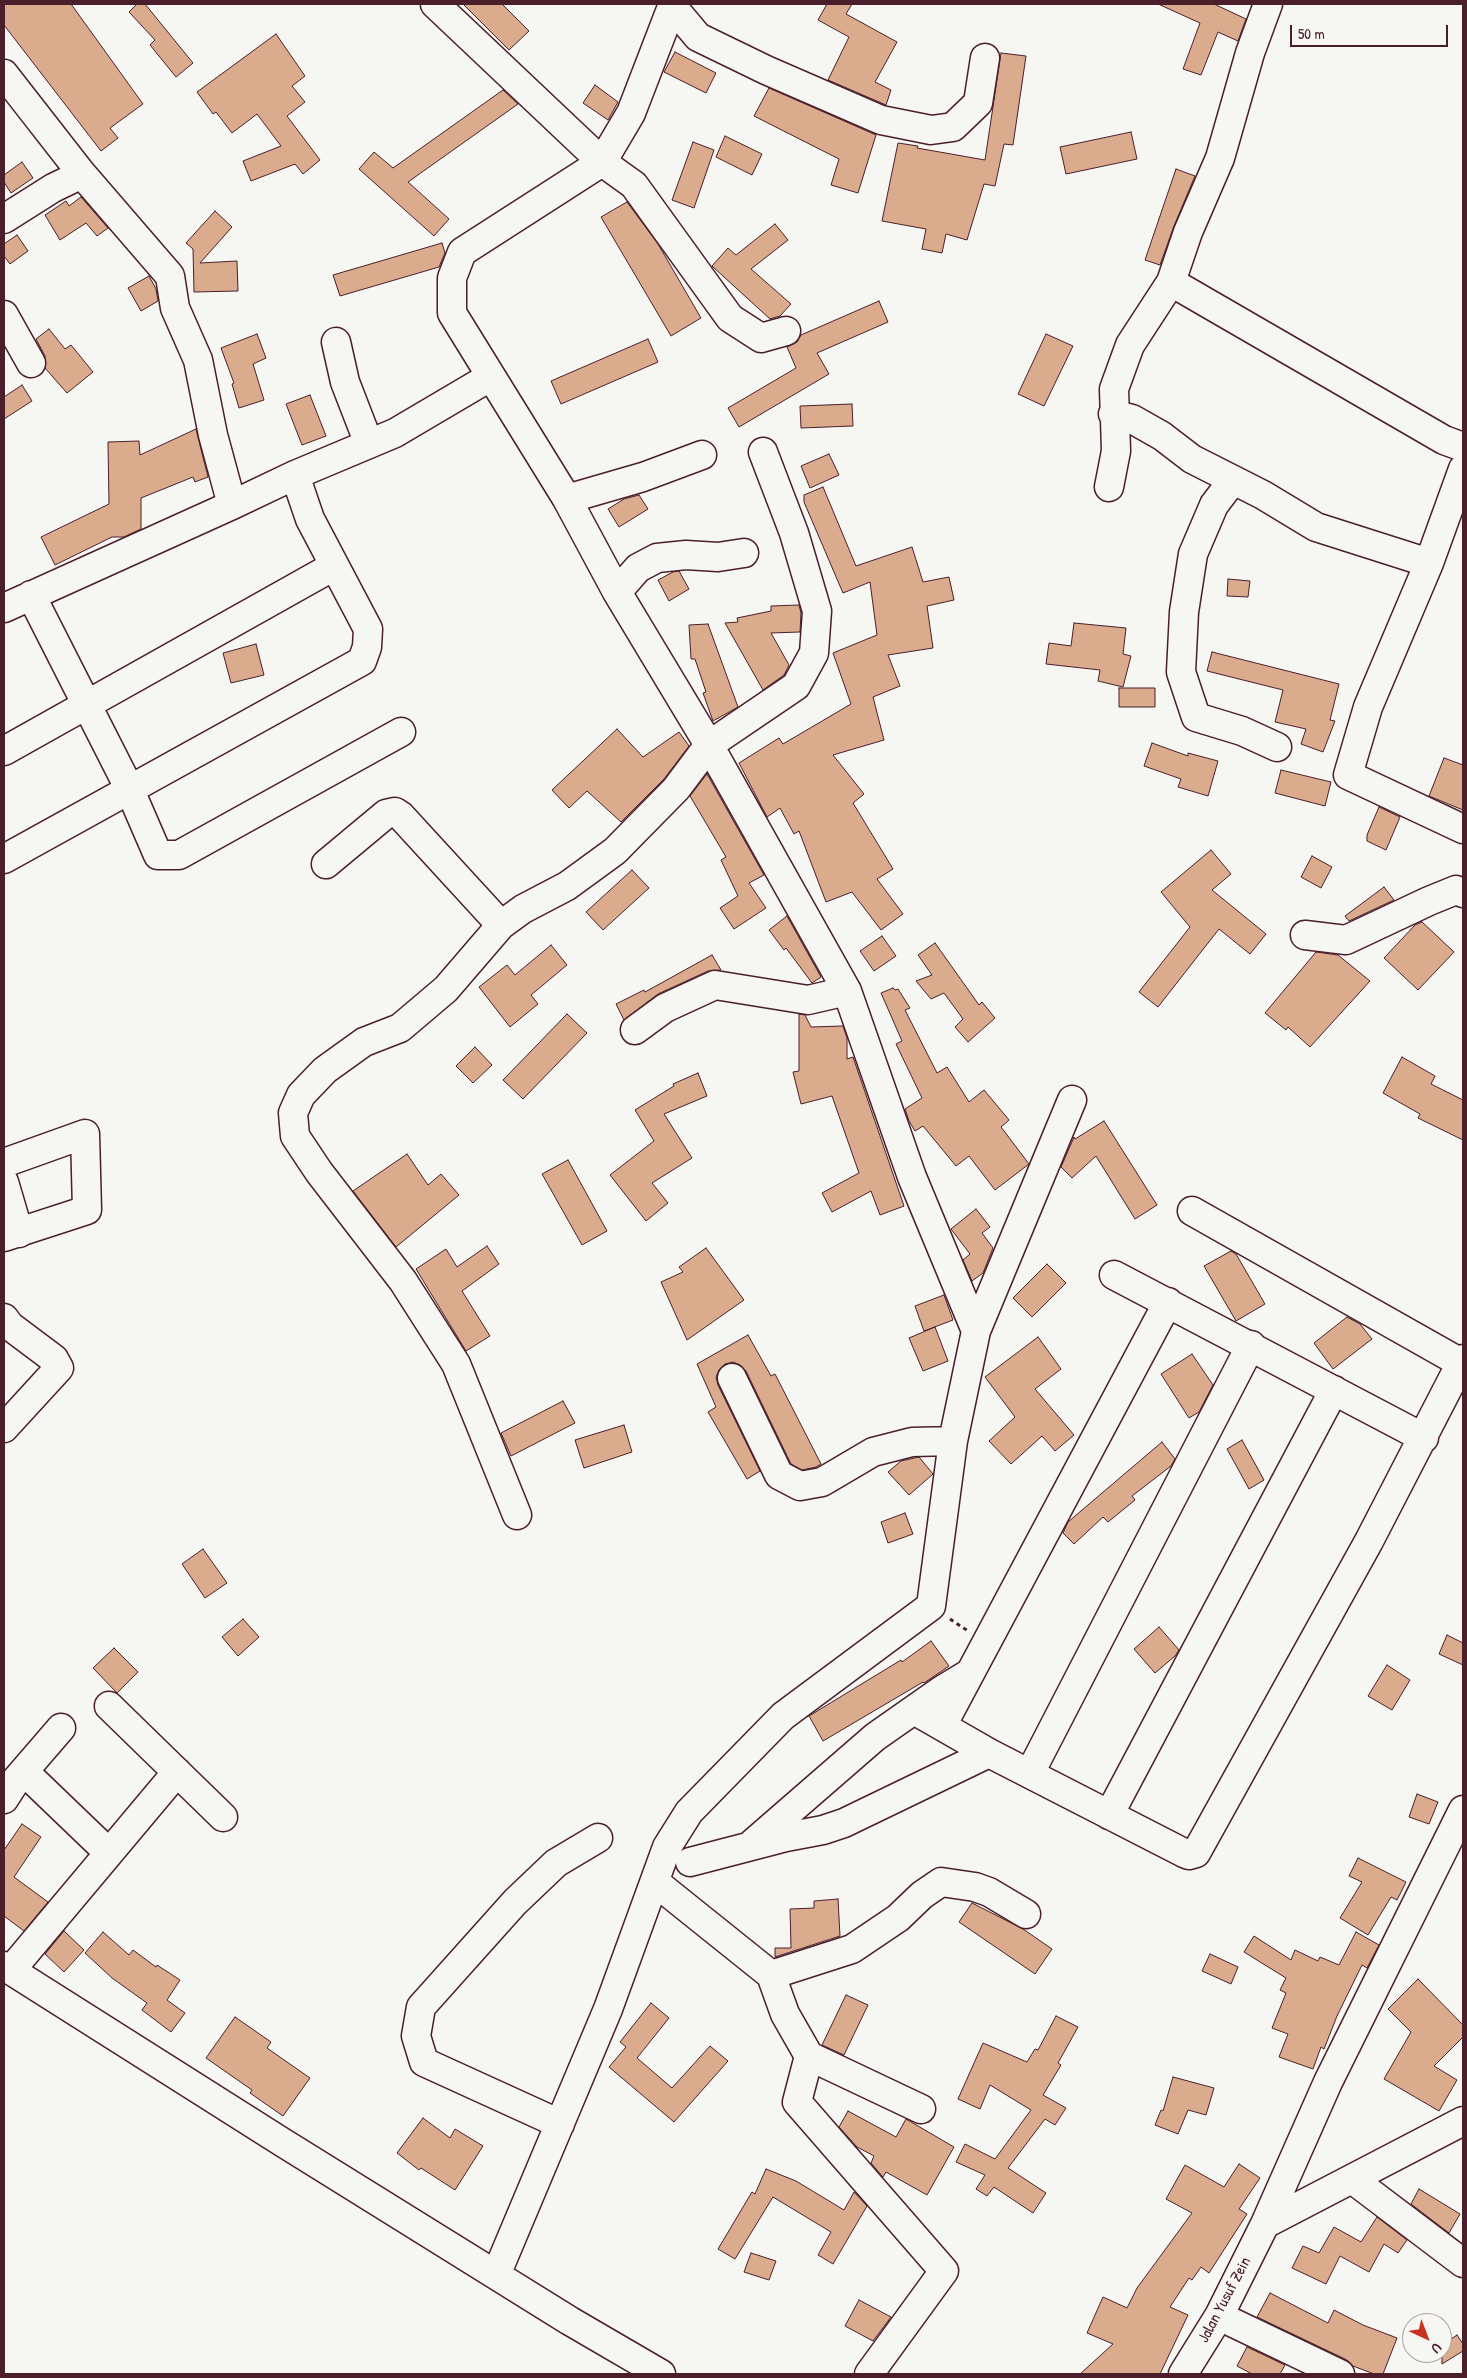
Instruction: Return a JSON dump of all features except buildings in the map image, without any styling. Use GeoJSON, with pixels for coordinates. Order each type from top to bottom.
{"type":"FeatureCollection","features":[{"type":"Feature","properties":{"kind":"street"},"geometry":{"type":"LineString","coordinates":[[1109,487],[1116,451],[1113,414],[1114,389],[1130,345],[1171,282],[1188,232],[1220,158],[1250,53],[1268,4]]}},
{"type":"Feature","properties":{"kind":"street"},"geometry":{"type":"LineString","coordinates":[[673,5],[698,37],[881,120],[932,130],[953,127],[978,103],[985,58]]}},
{"type":"Feature","properties":{"kind":"street"},"geometry":{"type":"LineString","coordinates":[[673,5],[631,113],[602,162],[462,252],[452,278],[452,313],[567,499],[617,592],[709,746],[846,991],[912,1177],[976,1331]]}},
{"type":"Feature","properties":{"kind":"street"},"geometry":{"type":"LineString","coordinates":[[446,7],[602,162],[634,185],[730,318],[761,338],[786,331]]}},
{"type":"Feature","properties":{"kind":"street"},"geometry":{"type":"LineString","coordinates":[[4,74],[82,174],[170,276],[175,308],[198,360],[214,435],[232,505]]}},
{"type":"Feature","properties":{"kind":"street"},"geometry":{"type":"LineString","coordinates":[[4,219],[53,188],[82,174]]}},
{"type":"Feature","properties":{"kind":"street"},"geometry":{"type":"LineString","coordinates":[[1171,282],[1444,440],[1463,447]]}},
{"type":"Feature","properties":{"kind":"street"},"geometry":{"type":"LineString","coordinates":[[4,315],[31,363]]}},
{"type":"Feature","properties":{"kind":"street"},"geometry":{"type":"LineString","coordinates":[[336,342],[345,382],[369,444]]}},
{"type":"Feature","properties":{"kind":"street"},"geometry":{"type":"LineString","coordinates":[[4,608],[295,475],[395,433],[490,377]]}},
{"type":"Feature","properties":{"kind":"street"},"geometry":{"type":"LineString","coordinates":[[1113,414],[1132,419],[1162,436],[1192,459],[1263,495],[1316,527],[1429,563]]}},
{"type":"Feature","properties":{"kind":"street"},"geometry":{"type":"LineString","coordinates":[[517,1515],[456,1364],[402,1281],[320,1172],[296,1136],[293,1113],[301,1095],[325,1070],[364,1042],[400,1028],[446,989],[501,925],[523,910],[567,886],[615,851],[676,789],[709,746],[796,686],[814,653],[817,611],[794,533],[763,452]]}},
{"type":"Feature","properties":{"kind":"street"},"geometry":{"type":"LineString","coordinates":[[567,499],[643,477],[702,455]]}},
{"type":"Feature","properties":{"kind":"street"},"geometry":{"type":"LineString","coordinates":[[1463,469],[1429,563],[1368,706],[1348,775],[1463,829]]}},
{"type":"Feature","properties":{"kind":"street"},"geometry":{"type":"LineString","coordinates":[[4,859],[129,788],[362,661],[367,647],[368,629],[310,519],[295,475]]}},
{"type":"Feature","properties":{"kind":"street"},"geometry":{"type":"LineString","coordinates":[[1232,480],[1214,505],[1193,554],[1184,612],[1181,672],[1196,717],[1242,731],[1278,747]]}},
{"type":"Feature","properties":{"kind":"street"},"geometry":{"type":"LineString","coordinates":[[617,592],[638,568],[657,558],[686,555],[718,557],[744,553]]}},
{"type":"Feature","properties":{"kind":"street"},"geometry":{"type":"LineString","coordinates":[[4,751],[334,566]]}},
{"type":"Feature","properties":{"kind":"street"},"geometry":{"type":"LineString","coordinates":[[31,595],[85,706],[129,788],[158,855],[179,855],[401,732]]}},
{"type":"Feature","properties":{"kind":"street"},"geometry":{"type":"LineString","coordinates":[[326,864],[386,814],[395,812],[401,816],[501,925]]}},
{"type":"Feature","properties":{"kind":"street"},"geometry":{"type":"LineString","coordinates":[[1305,935],[1346,940],[1461,885]]}},
{"type":"Feature","properties":{"kind":"street"},"geometry":{"type":"LineString","coordinates":[[635,1030],[666,1008],[715,985],[808,1000],[846,991]]}},
{"type":"Feature","properties":{"kind":"street"},"geometry":{"type":"LineString","coordinates":[[496,2275],[608,2008],[668,1847],[689,1812],[783,1716],[931,1606],[953,1441],[976,1331],[1072,1100]]}},
{"type":"Feature","properties":{"kind":"street"},"geometry":{"type":"LineString","coordinates":[[4,1163],[85,1134],[87,1210],[11,1235],[4,1182]]}},
{"type":"Feature","properties":{"kind":"street"},"geometry":{"type":"LineString","coordinates":[[914,1710],[989,1753],[1184,1853],[1192,1855],[1199,1850],[1424,1438],[1462,1361],[1192,1211]]}},
{"type":"Feature","properties":{"kind":"street"},"geometry":{"type":"LineString","coordinates":[[1114,1275],[1424,1438]]}},
{"type":"Feature","properties":{"kind":"street"},"geometry":{"type":"LineString","coordinates":[[942,1726],[1168,1302]]}},
{"type":"Feature","properties":{"kind":"street"},"geometry":{"type":"LineString","coordinates":[[4,1318],[10,1326],[54,1358],[59,1368],[4,1428]]}},
{"type":"Feature","properties":{"kind":"street"},"geometry":{"type":"LineString","coordinates":[[1030,1773],[1251,1346]]}},
{"type":"Feature","properties":{"kind":"street"},"geometry":{"type":"LineString","coordinates":[[732,1378],[779,1475],[800,1486],[822,1482],[873,1452],[912,1442],[953,1441]]}},
{"type":"Feature","properties":{"kind":"street"},"geometry":{"type":"LineString","coordinates":[[1110,1815],[1334,1390]]}},
{"type":"Feature","properties":{"kind":"street"},"geometry":{"type":"LineString","coordinates":[[750,1846],[855,1753],[899,1719],[970,1673]]}},
{"type":"Feature","properties":{"kind":"street"},"geometry":{"type":"LineString","coordinates":[[109,1706],[223,1818]]}},
{"type":"Feature","properties":{"kind":"street"},"geometry":{"type":"LineString","coordinates":[[4,1799],[16,1779],[61,1728]]}},
{"type":"Feature","properties":{"kind":"street"},"geometry":{"type":"LineString","coordinates":[[690,1862],[750,1846],[823,1830],[844,1823],[989,1753]]}},
{"type":"Feature","properties":{"kind":"street"},"geometry":{"type":"LineString","coordinates":[[178,1772],[8,1968],[496,2275],[661,2374]]}},
{"type":"Feature","properties":{"kind":"street"},"geometry":{"type":"LineString","coordinates":[[34,1781],[109,1853]]}},
{"type":"Feature","properties":{"kind":"street","name":"Jalan Yusuf Zein"},"geometry":{"type":"LineString","coordinates":[[1183,2374],[1219,2316],[1265,2224],[1328,2082],[1463,1810]]}},
{"type":"Feature","properties":{"kind":"street"},"geometry":{"type":"LineString","coordinates":[[560,2124],[424,2062],[416,2036],[421,2007],[515,1902],[556,1863],[598,1838]]}},
{"type":"Feature","properties":{"kind":"street"},"geometry":{"type":"LineString","coordinates":[[655,1882],[772,1975],[785,2014],[809,2056],[921,2109]]}},
{"type":"Feature","properties":{"kind":"street"},"geometry":{"type":"LineString","coordinates":[[772,1975],[852,1948],[898,1918],[922,1895],[941,1882],[982,1889],[1026,1914]]}},
{"type":"Feature","properties":{"kind":"street"},"geometry":{"type":"LineString","coordinates":[[809,2056],[797,2102],[944,2271],[869,2374]]}},
{"type":"Feature","properties":{"kind":"street"},"geometry":{"type":"LineString","coordinates":[[1265,2224],[1463,2121]]}},
{"type":"Feature","properties":{"kind":"street"},"geometry":{"type":"LineString","coordinates":[[1352,2179],[1463,2263]]}},
{"type":"Feature","properties":{"kind":"street"},"geometry":{"type":"LineString","coordinates":[[1219,2316],[1340,2374]]}},
{"type":"Feature","properties":{"kind":"path"},"geometry":{"type":"LineString","coordinates":[[931,1606],[986,1643]]}}]}
